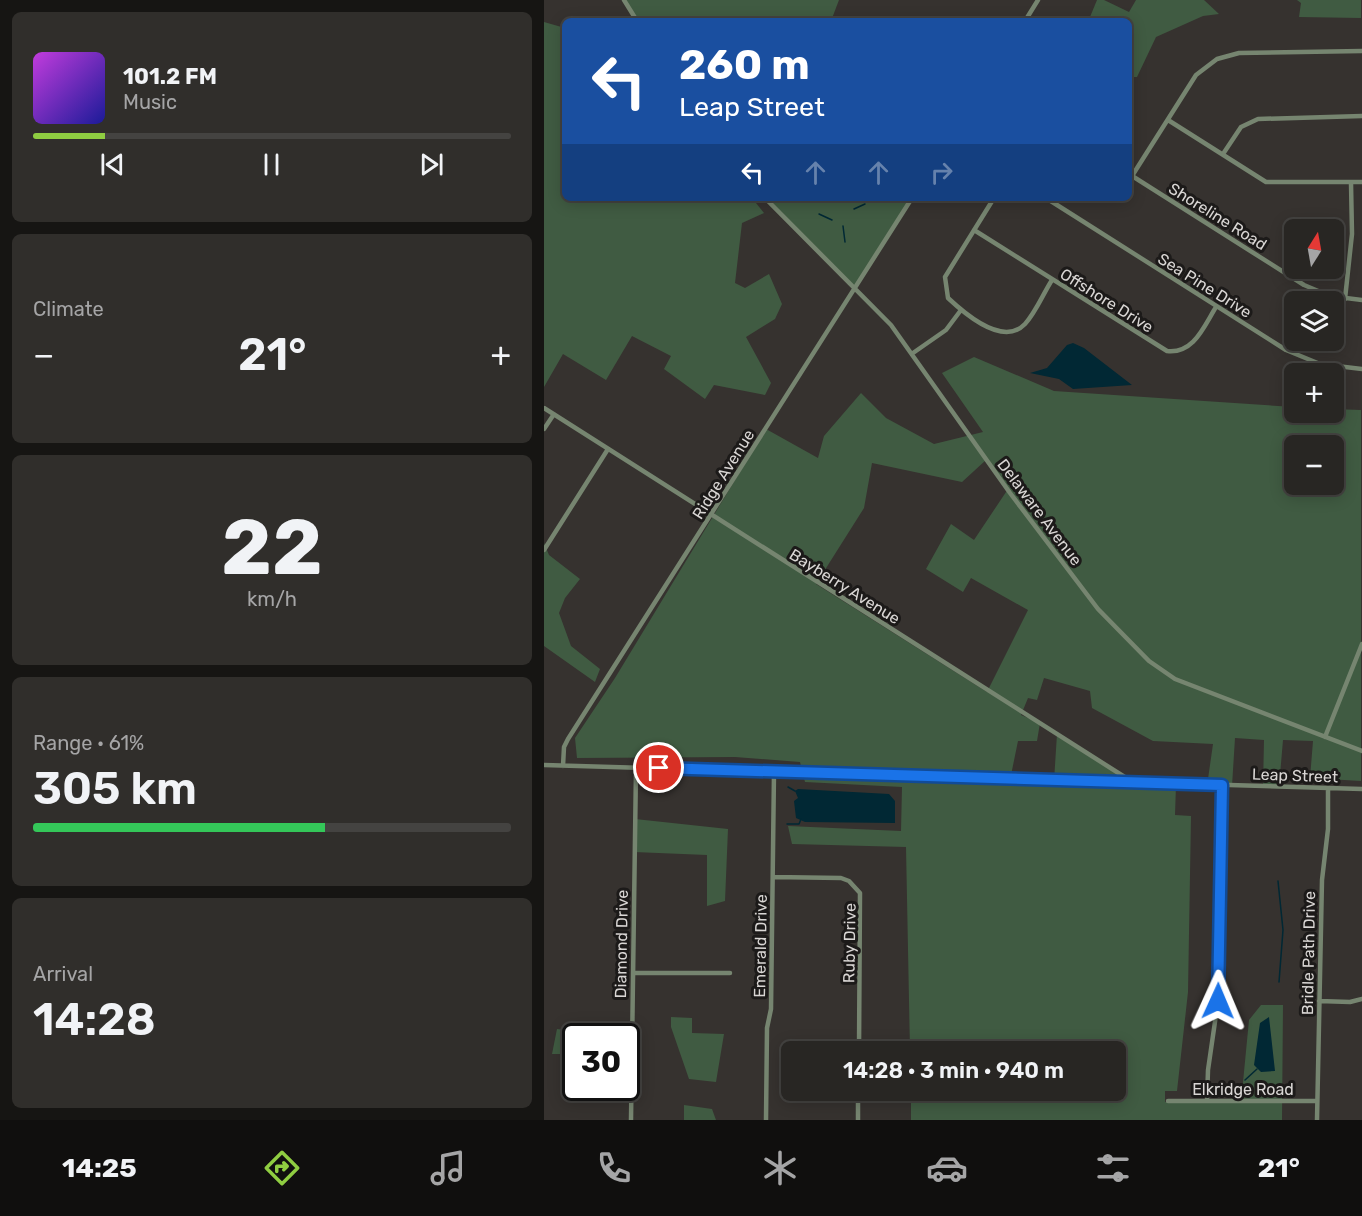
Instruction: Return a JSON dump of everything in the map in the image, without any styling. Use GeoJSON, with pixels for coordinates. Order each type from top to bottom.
{"type":"FeatureCollection","features":[{"type":"Feature","properties":{"kind":"street"},"geometry":{"type":"LineString","coordinates":[[624,0],[635,18]]}},
{"type":"Feature","properties":{"kind":"street"},"geometry":{"type":"LineString","coordinates":[[1027,18],[1038,0]]}},
{"type":"Feature","properties":{"kind":"street"},"geometry":{"type":"LineString","coordinates":[[1132,172],[1196,75],[1209,63],[1224,56],[1239,53],[1362,51]]}},
{"type":"Feature","properties":{"kind":"street"},"geometry":{"type":"LineString","coordinates":[[1223,154],[1237,132],[1254,120],[1362,116]]}},
{"type":"Feature","properties":{"kind":"street"},"geometry":{"type":"LineString","coordinates":[[1168,120],[1266,182],[1362,182]]}},
{"type":"Feature","properties":{"kind":"street","name":"Shoreline Road"},"geometry":{"type":"LineString","coordinates":[[1132,176],[1304,285],[1322,294],[1362,300]]}},
{"type":"Feature","properties":{"kind":"street"},"geometry":{"type":"LineString","coordinates":[[1345,299],[1352,234],[1351,183]]}},
{"type":"Feature","properties":{"kind":"street","name":"Delaware Avenue"},"geometry":{"type":"LineString","coordinates":[[768,201],[891,325],[1000,479],[1071,574],[1114,627],[1149,661],[1175,679],[1362,752]]}},
{"type":"Feature","properties":{"kind":"street","name":"Ridge Avenue"},"geometry":{"type":"LineString","coordinates":[[564,766],[566,741],[910,201]]}},
{"type":"Feature","properties":{"kind":"street"},"geometry":{"type":"LineString","coordinates":[[992,201],[944,282],[948,298],[961,310],[991,328],[1007,332],[1024,325],[1052,280]]}},
{"type":"Feature","properties":{"kind":"street","name":"Sea Pine Drive"},"geometry":{"type":"LineString","coordinates":[[1050,201],[1216,307],[1303,358],[1337,368],[1362,369]]}},
{"type":"Feature","properties":{"kind":"street","name":"Offshore Drive"},"geometry":{"type":"LineString","coordinates":[[974,230],[1167,351],[1179,351],[1191,345],[1216,307]]}},
{"type":"Feature","properties":{"kind":"street"},"geometry":{"type":"LineString","coordinates":[[913,353],[946,330],[961,310]]}},
{"type":"Feature","properties":{"kind":"street","name":"Bayberry Avenue"},"geometry":{"type":"LineString","coordinates":[[544,408],[1134,783]]}},
{"type":"Feature","properties":{"kind":"street"},"geometry":{"type":"LineString","coordinates":[[544,429],[554,414]]}},
{"type":"Feature","properties":{"kind":"street"},"geometry":{"type":"LineString","coordinates":[[544,550],[608,449]]}},
{"type":"Feature","properties":{"kind":"street"},"geometry":{"type":"LineString","coordinates":[[1326,737],[1362,644]]}},
{"type":"Feature","properties":{"kind":"street","name":"Leap Street"},"geometry":{"type":"LineString","coordinates":[[544,765],[1362,789]]}},
{"type":"Feature","properties":{"kind":"street","name":"Diamond Drive"},"geometry":{"type":"LineString","coordinates":[[631,1120],[636,768]]}},
{"type":"Feature","properties":{"kind":"street","name":"Emerald Drive"},"geometry":{"type":"LineString","coordinates":[[766,1120],[774,772]]}},
{"type":"Feature","properties":{"kind":"street"},"geometry":{"type":"LineString","coordinates":[[1207,1101],[1208,1070],[1218,1001],[1222,785]]}},
{"type":"Feature","properties":{"kind":"street","name":"Bridle Path Drive"},"geometry":{"type":"LineString","coordinates":[[1317,1120],[1322,880],[1328,829],[1328,788]]}},
{"type":"Feature","properties":{"kind":"street","name":"Ruby Drive"},"geometry":{"type":"LineString","coordinates":[[773,877],[841,878],[854,884],[860,893],[859,1041]]}},
{"type":"Feature","properties":{"kind":"street"},"geometry":{"type":"LineString","coordinates":[[633,973],[730,974]]}},
{"type":"Feature","properties":{"kind":"street"},"geometry":{"type":"LineString","coordinates":[[1319,1001],[1350,1002],[1362,999]]}},
{"type":"Feature","properties":{"kind":"street"},"geometry":{"type":"LineString","coordinates":[[858,1101],[858,1120]]}},
{"type":"Feature","properties":{"kind":"street","name":"Elkridge Road"},"geometry":{"type":"LineString","coordinates":[[1168,1101],[1317,1101]]}},
{"type":"Feature","properties":{"kind":"green space"},"geometry":{"type":"Polygon","coordinates":[[[624,0],[839,0],[832,18],[635,18],[624,0]]]}},
{"type":"Feature","properties":{"kind":"green space"},"geometry":{"type":"Polygon","coordinates":[[[1097,0],[1104,0],[1129,12],[1136,0],[1204,0],[1219,14],[1203,16],[1156,37],[1137,77],[1132,77],[1132,18],[1086,18],[1090,17],[1097,0]]]}},
{"type":"Feature","properties":{"kind":"green space"},"geometry":{"type":"Polygon","coordinates":[[[1297,0],[1361,0],[1361,18],[1299,17],[1301,3],[1297,0]]]}},
{"type":"Feature","properties":{"kind":"green space"},"geometry":{"type":"Polygon","coordinates":[[[544,22],[562,27],[562,201],[754,201],[764,213],[742,223],[735,283],[745,288],[769,274],[782,304],[775,319],[746,337],[771,383],[765,395],[714,385],[705,399],[664,369],[671,356],[632,336],[606,380],[563,354],[544,387],[544,22]]]}},
{"type":"Feature","properties":{"kind":"green space"},"geometry":{"type":"Polygon","coordinates":[[[769,201],[910,201],[854,288],[769,201]]]}},
{"type":"Feature","properties":{"kind":"green space"},"geometry":{"type":"Polygon","coordinates":[[[974,357],[1054,391],[1284,406],[1284,423],[1344,423],[1344,409],[1361,410],[1361,781],[1310,778],[1313,741],[1283,740],[1279,787],[1263,787],[1264,740],[1235,738],[1232,786],[1207,786],[1213,744],[1153,741],[1092,708],[1090,691],[1044,678],[1037,700],[1028,698],[1021,715],[1040,723],[1037,741],[1018,741],[1010,780],[1054,781],[1057,734],[1136,784],[1176,785],[1175,815],[1191,816],[1188,992],[1177,1091],[1165,1091],[1165,1102],[1241,1103],[1249,1020],[1261,1005],[1283,1005],[1282,1120],[911,1120],[911,1101],[1126,1101],[1126,1041],[910,1041],[906,847],[792,844],[788,826],[901,831],[902,787],[805,782],[800,762],[735,757],[577,758],[575,738],[615,678],[766,429],[818,458],[824,436],[861,393],[886,418],[934,444],[983,432],[942,373],[974,357]],[[986,460],[962,482],[872,463],[864,508],[816,584],[987,692],[1028,610],[971,578],[963,592],[926,569],[951,524],[974,540],[1008,489],[986,460]]]}},
{"type":"Feature","properties":{"kind":"green space"},"geometry":{"type":"Polygon","coordinates":[[[544,543],[549,555],[580,579],[565,598],[559,613],[571,646],[600,669],[595,682],[544,646],[544,543]]]}},
{"type":"Feature","properties":{"kind":"green space"},"geometry":{"type":"Polygon","coordinates":[[[635,819],[728,829],[725,901],[707,906],[707,855],[634,852],[635,819]]]}},
{"type":"Feature","properties":{"kind":"green space"},"geometry":{"type":"Polygon","coordinates":[[[671,1017],[692,1018],[692,1033],[724,1034],[716,1082],[689,1079],[671,1027],[671,1017]]]}},
{"type":"Feature","properties":{"kind":"green space"},"geometry":{"type":"Polygon","coordinates":[[[557,1029],[562,1030],[562,1054],[552,1054],[557,1029]]]}},
{"type":"Feature","properties":{"kind":"green space"},"geometry":{"type":"Polygon","coordinates":[[[684,1105],[712,1109],[716,1120],[684,1120],[684,1105]]]}},
{"type":"Feature","properties":{"kind":"water"},"geometry":{"type":"Polygon","coordinates":[[[1073,343],[1084,348],[1132,385],[1073,389],[1059,379],[1030,373],[1047,368],[1067,345],[1073,343]]]}},
{"type":"Feature","properties":{"kind":"water"},"geometry":{"type":"Polygon","coordinates":[[[798,789],[889,794],[895,801],[895,823],[805,822],[796,818],[794,801],[798,798],[795,791],[798,789]]]}},
{"type":"Feature","properties":{"kind":"water"},"geometry":{"type":"Polygon","coordinates":[[[1269,1017],[1275,1071],[1261,1072],[1254,1065],[1260,1023],[1269,1017]]]}},
{"type":"Feature","properties":{"kind":"waterway"},"geometry":{"type":"LineString","coordinates":[[854,209],[865,204]]}},
{"type":"Feature","properties":{"kind":"waterway"},"geometry":{"type":"LineString","coordinates":[[819,214],[832,220]]}},
{"type":"Feature","properties":{"kind":"waterway"},"geometry":{"type":"LineString","coordinates":[[843,226],[845,242]]}},
{"type":"Feature","properties":{"kind":"waterway"},"geometry":{"type":"LineString","coordinates":[[788,787],[795,791]]}},
{"type":"Feature","properties":{"kind":"waterway"},"geometry":{"type":"LineString","coordinates":[[787,824],[799,824],[801,819]]}},
{"type":"Feature","properties":{"kind":"waterway"},"geometry":{"type":"LineString","coordinates":[[1278,881],[1283,930],[1279,982]]}},
{"type":"Feature","properties":{"kind":"waterway"},"geometry":{"type":"LineString","coordinates":[[1245,1080],[1257,1069]]}},
{"type":"Feature","properties":{"kind":"route"},"geometry":{"type":"LineString","coordinates":[[659,768],[1222,785],[1218,1001]]}}]}
